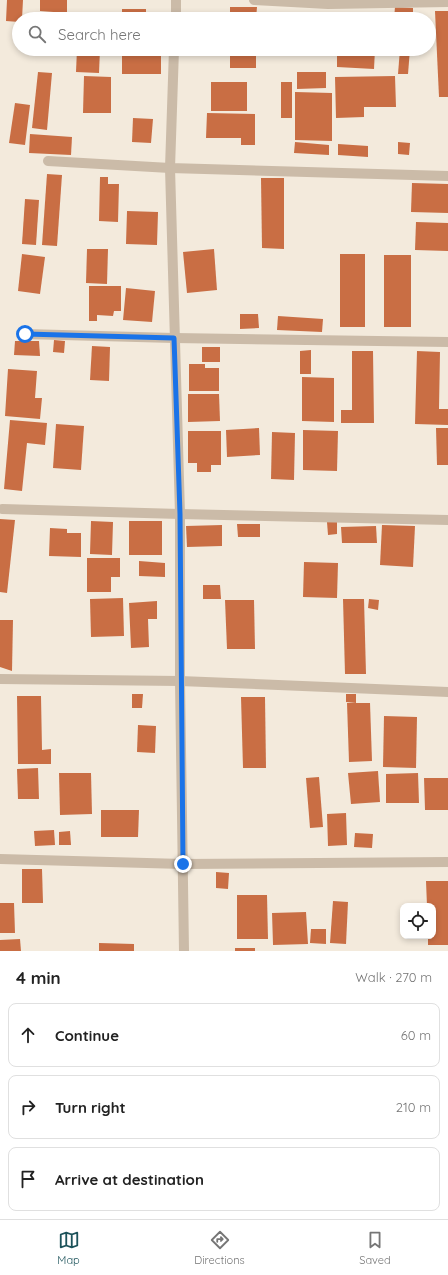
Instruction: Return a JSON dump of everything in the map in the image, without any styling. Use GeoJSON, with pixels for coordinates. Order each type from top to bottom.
{"type":"FeatureCollection","features":[{"type":"Feature","properties":{"kind":"street"},"geometry":{"type":"LineString","coordinates":[[176,0],[176,12]]}},
{"type":"Feature","properties":{"kind":"street"},"geometry":{"type":"LineString","coordinates":[[254,0],[328,4],[448,2]]}},
{"type":"Feature","properties":{"kind":"street"},"geometry":{"type":"LineString","coordinates":[[174,56],[170,168],[180,514],[180,681],[184,951]]}},
{"type":"Feature","properties":{"kind":"street"},"geometry":{"type":"LineString","coordinates":[[48,161],[170,168],[448,176]]}},
{"type":"Feature","properties":{"kind":"street"},"geometry":{"type":"LineString","coordinates":[[25,334],[448,342]]}},
{"type":"Feature","properties":{"kind":"street"},"geometry":{"type":"LineString","coordinates":[[2,509],[448,520]]}},
{"type":"Feature","properties":{"kind":"street"},"geometry":{"type":"LineString","coordinates":[[0,679],[180,681],[448,692]]}},
{"type":"Feature","properties":{"kind":"street"},"geometry":{"type":"LineString","coordinates":[[0,859],[183,864],[448,862]]}},
{"type":"Feature","properties":{"kind":"building"},"geometry":{"type":"Polygon","coordinates":[[[7,0],[23,0],[22,12],[12,12],[12,21],[6,21],[7,0]]]}},
{"type":"Feature","properties":{"kind":"building"},"geometry":{"type":"Polygon","coordinates":[[[40,0],[67,0],[67,12],[40,11],[40,0]]]}},
{"type":"Feature","properties":{"kind":"building"},"geometry":{"type":"Polygon","coordinates":[[[230,7],[257,7],[257,12],[230,12],[230,7]]]}},
{"type":"Feature","properties":{"kind":"building"},"geometry":{"type":"Polygon","coordinates":[[[395,7],[413,8],[413,12],[395,12],[395,7]]]}},
{"type":"Feature","properties":{"kind":"building"},"geometry":{"type":"Polygon","coordinates":[[[122,9],[146,9],[146,12],[122,12],[122,9]]]}},
{"type":"Feature","properties":{"kind":"building"},"geometry":{"type":"Polygon","coordinates":[[[448,11],[448,97],[439,97],[435,12],[448,11]]]}},
{"type":"Feature","properties":{"kind":"building"},"geometry":{"type":"Polygon","coordinates":[[[77,56],[100,56],[99,73],[76,72],[77,56]]]}},
{"type":"Feature","properties":{"kind":"building"},"geometry":{"type":"Polygon","coordinates":[[[122,56],[161,56],[161,74],[122,74],[122,56]]]}},
{"type":"Feature","properties":{"kind":"building"},"geometry":{"type":"Polygon","coordinates":[[[230,56],[256,56],[256,68],[230,68],[230,56]]]}},
{"type":"Feature","properties":{"kind":"building"},"geometry":{"type":"Polygon","coordinates":[[[337,56],[375,56],[374,69],[337,67],[337,56]]]}},
{"type":"Feature","properties":{"kind":"building"},"geometry":{"type":"Polygon","coordinates":[[[399,56],[409,56],[408,74],[398,74],[399,56]]]}},
{"type":"Feature","properties":{"kind":"building"},"geometry":{"type":"Polygon","coordinates":[[[38,72],[52,73],[47,130],[32,128],[38,72]]]}},
{"type":"Feature","properties":{"kind":"building"},"geometry":{"type":"Polygon","coordinates":[[[297,72],[326,72],[326,88],[297,89],[297,72]]]}},
{"type":"Feature","properties":{"kind":"building"},"geometry":{"type":"Polygon","coordinates":[[[84,76],[111,77],[111,113],[83,113],[84,76]]]}},
{"type":"Feature","properties":{"kind":"building"},"geometry":{"type":"Polygon","coordinates":[[[395,76],[396,107],[364,107],[364,117],[336,118],[335,77],[395,76]]]}},
{"type":"Feature","properties":{"kind":"building"},"geometry":{"type":"Polygon","coordinates":[[[211,82],[247,82],[247,111],[211,111],[211,82]]]}},
{"type":"Feature","properties":{"kind":"building"},"geometry":{"type":"Polygon","coordinates":[[[281,82],[292,82],[292,118],[281,118],[281,82]]]}},
{"type":"Feature","properties":{"kind":"building"},"geometry":{"type":"Polygon","coordinates":[[[295,92],[332,93],[332,141],[295,140],[295,92]]]}},
{"type":"Feature","properties":{"kind":"building"},"geometry":{"type":"Polygon","coordinates":[[[15,103],[30,105],[25,145],[9,143],[15,103]]]}},
{"type":"Feature","properties":{"kind":"building"},"geometry":{"type":"Polygon","coordinates":[[[207,113],[255,114],[255,145],[241,145],[241,138],[206,138],[207,113]]]}},
{"type":"Feature","properties":{"kind":"building"},"geometry":{"type":"Polygon","coordinates":[[[133,118],[153,119],[151,143],[132,142],[133,118]]]}},
{"type":"Feature","properties":{"kind":"building"},"geometry":{"type":"Polygon","coordinates":[[[30,134],[72,137],[71,155],[29,153],[30,134]]]}},
{"type":"Feature","properties":{"kind":"building"},"geometry":{"type":"Polygon","coordinates":[[[295,142],[329,145],[329,155],[294,153],[295,142]]]}},
{"type":"Feature","properties":{"kind":"building"},"geometry":{"type":"Polygon","coordinates":[[[398,142],[410,143],[409,155],[398,154],[398,142]]]}},
{"type":"Feature","properties":{"kind":"building"},"geometry":{"type":"Polygon","coordinates":[[[338,144],[368,146],[368,157],[338,155],[338,144]]]}},
{"type":"Feature","properties":{"kind":"building"},"geometry":{"type":"Polygon","coordinates":[[[47,174],[62,175],[57,246],[42,245],[47,174]]]}},
{"type":"Feature","properties":{"kind":"building"},"geometry":{"type":"Polygon","coordinates":[[[100,177],[108,177],[108,184],[119,184],[118,222],[99,221],[100,177]]]}},
{"type":"Feature","properties":{"kind":"building"},"geometry":{"type":"Polygon","coordinates":[[[261,178],[284,178],[284,249],[262,248],[261,178]]]}},
{"type":"Feature","properties":{"kind":"building"},"geometry":{"type":"Polygon","coordinates":[[[412,183],[448,184],[448,213],[411,212],[412,183]]]}},
{"type":"Feature","properties":{"kind":"building"},"geometry":{"type":"Polygon","coordinates":[[[25,199],[39,200],[36,245],[22,244],[25,199]]]}},
{"type":"Feature","properties":{"kind":"building"},"geometry":{"type":"Polygon","coordinates":[[[127,211],[158,212],[157,245],[126,244],[127,211]]]}},
{"type":"Feature","properties":{"kind":"building"},"geometry":{"type":"Polygon","coordinates":[[[416,222],[448,223],[448,251],[415,250],[416,222]]]}},
{"type":"Feature","properties":{"kind":"building"},"geometry":{"type":"Polygon","coordinates":[[[87,249],[108,249],[107,284],[86,283],[87,249]]]}},
{"type":"Feature","properties":{"kind":"building"},"geometry":{"type":"Polygon","coordinates":[[[214,249],[217,290],[187,293],[183,252],[214,249]]]}},
{"type":"Feature","properties":{"kind":"building"},"geometry":{"type":"Polygon","coordinates":[[[22,254],[45,257],[40,294],[18,291],[22,254]]]}},
{"type":"Feature","properties":{"kind":"building"},"geometry":{"type":"Polygon","coordinates":[[[340,254],[365,254],[365,327],[340,327],[340,254]]]}},
{"type":"Feature","properties":{"kind":"building"},"geometry":{"type":"Polygon","coordinates":[[[384,255],[411,255],[411,327],[384,327],[384,255]]]}},
{"type":"Feature","properties":{"kind":"building"},"geometry":{"type":"Polygon","coordinates":[[[89,286],[121,286],[121,311],[114,311],[113,316],[97,315],[97,321],[89,321],[89,286]]]}},
{"type":"Feature","properties":{"kind":"building"},"geometry":{"type":"Polygon","coordinates":[[[126,288],[155,291],[152,322],[123,320],[126,288]]]}},
{"type":"Feature","properties":{"kind":"building"},"geometry":{"type":"Polygon","coordinates":[[[240,314],[258,314],[259,328],[240,329],[240,314]]]}},
{"type":"Feature","properties":{"kind":"building"},"geometry":{"type":"Polygon","coordinates":[[[278,316],[323,319],[322,332],[277,330],[278,316]]]}},
{"type":"Feature","properties":{"kind":"building"},"geometry":{"type":"Polygon","coordinates":[[[54,340],[65,341],[64,353],[53,352],[54,340]]]}},
{"type":"Feature","properties":{"kind":"building"},"geometry":{"type":"Polygon","coordinates":[[[15,341],[39,341],[40,356],[14,355],[15,341]]]}},
{"type":"Feature","properties":{"kind":"building"},"geometry":{"type":"Polygon","coordinates":[[[92,346],[110,347],[109,381],[90,380],[92,346]]]}},
{"type":"Feature","properties":{"kind":"building"},"geometry":{"type":"Polygon","coordinates":[[[202,347],[220,347],[220,362],[202,362],[202,347]]]}},
{"type":"Feature","properties":{"kind":"building"},"geometry":{"type":"Polygon","coordinates":[[[311,350],[311,374],[300,374],[300,351],[311,350]]]}},
{"type":"Feature","properties":{"kind":"building"},"geometry":{"type":"Polygon","coordinates":[[[352,351],[373,351],[374,423],[341,423],[341,410],[352,410],[352,351]]]}},
{"type":"Feature","properties":{"kind":"building"},"geometry":{"type":"Polygon","coordinates":[[[417,351],[440,352],[439,409],[448,409],[448,425],[415,424],[417,351]]]}},
{"type":"Feature","properties":{"kind":"building"},"geometry":{"type":"Polygon","coordinates":[[[189,364],[205,364],[205,368],[219,368],[219,391],[189,391],[189,364]]]}},
{"type":"Feature","properties":{"kind":"building"},"geometry":{"type":"Polygon","coordinates":[[[8,369],[37,371],[35,398],[42,398],[40,419],[5,416],[8,369]]]}},
{"type":"Feature","properties":{"kind":"building"},"geometry":{"type":"Polygon","coordinates":[[[302,377],[334,378],[334,422],[302,421],[302,377]]]}},
{"type":"Feature","properties":{"kind":"building"},"geometry":{"type":"Polygon","coordinates":[[[188,394],[219,394],[220,421],[188,422],[188,394]]]}},
{"type":"Feature","properties":{"kind":"building"},"geometry":{"type":"Polygon","coordinates":[[[10,420],[47,423],[45,445],[27,443],[22,491],[4,489],[10,420]]]}},
{"type":"Feature","properties":{"kind":"building"},"geometry":{"type":"Polygon","coordinates":[[[56,424],[84,426],[81,470],[53,468],[56,424]]]}},
{"type":"Feature","properties":{"kind":"building"},"geometry":{"type":"Polygon","coordinates":[[[259,428],[260,455],[227,457],[226,430],[259,428]]]}},
{"type":"Feature","properties":{"kind":"building"},"geometry":{"type":"Polygon","coordinates":[[[436,428],[448,428],[448,465],[437,465],[436,428]]]}},
{"type":"Feature","properties":{"kind":"building"},"geometry":{"type":"Polygon","coordinates":[[[303,430],[338,431],[337,471],[303,470],[303,430]]]}},
{"type":"Feature","properties":{"kind":"building"},"geometry":{"type":"Polygon","coordinates":[[[188,431],[221,431],[221,465],[211,465],[211,472],[197,472],[197,463],[188,463],[188,431]]]}},
{"type":"Feature","properties":{"kind":"building"},"geometry":{"type":"Polygon","coordinates":[[[272,432],[295,433],[294,480],[271,479],[272,432]]]}},
{"type":"Feature","properties":{"kind":"building"},"geometry":{"type":"Polygon","coordinates":[[[0,519],[15,520],[7,593],[0,592],[0,519]]]}},
{"type":"Feature","properties":{"kind":"building"},"geometry":{"type":"Polygon","coordinates":[[[91,521],[113,522],[112,555],[90,554],[91,521]]]}},
{"type":"Feature","properties":{"kind":"building"},"geometry":{"type":"Polygon","coordinates":[[[129,521],[162,521],[162,555],[129,555],[129,521]]]}},
{"type":"Feature","properties":{"kind":"building"},"geometry":{"type":"Polygon","coordinates":[[[337,521],[337,534],[328,535],[327,522],[337,521]]]}},
{"type":"Feature","properties":{"kind":"building"},"geometry":{"type":"Polygon","coordinates":[[[237,524],[260,524],[260,537],[238,537],[237,524]]]}},
{"type":"Feature","properties":{"kind":"building"},"geometry":{"type":"Polygon","coordinates":[[[222,525],[222,546],[187,547],[186,526],[222,525]]]}},
{"type":"Feature","properties":{"kind":"building"},"geometry":{"type":"Polygon","coordinates":[[[382,525],[415,526],[413,567],[380,565],[382,525]]]}},
{"type":"Feature","properties":{"kind":"building"},"geometry":{"type":"Polygon","coordinates":[[[376,526],[377,543],[342,543],[341,527],[376,526]]]}},
{"type":"Feature","properties":{"kind":"building"},"geometry":{"type":"Polygon","coordinates":[[[50,528],[67,529],[67,533],[81,533],[81,557],[49,556],[50,528]]]}},
{"type":"Feature","properties":{"kind":"building"},"geometry":{"type":"Polygon","coordinates":[[[87,558],[120,558],[120,577],[111,577],[111,592],[87,592],[87,558]]]}},
{"type":"Feature","properties":{"kind":"building"},"geometry":{"type":"Polygon","coordinates":[[[139,561],[165,563],[165,577],[139,576],[139,561]]]}},
{"type":"Feature","properties":{"kind":"building"},"geometry":{"type":"Polygon","coordinates":[[[304,562],[338,563],[337,598],[303,597],[304,562]]]}},
{"type":"Feature","properties":{"kind":"building"},"geometry":{"type":"Polygon","coordinates":[[[203,585],[220,585],[221,599],[203,599],[203,585]]]}},
{"type":"Feature","properties":{"kind":"building"},"geometry":{"type":"Polygon","coordinates":[[[123,598],[124,636],[91,637],[90,599],[123,598]]]}},
{"type":"Feature","properties":{"kind":"building"},"geometry":{"type":"Polygon","coordinates":[[[343,599],[364,599],[366,674],[345,674],[343,599]]]}},
{"type":"Feature","properties":{"kind":"building"},"geometry":{"type":"Polygon","coordinates":[[[369,599],[379,600],[378,610],[368,608],[369,599]]]}},
{"type":"Feature","properties":{"kind":"building"},"geometry":{"type":"Polygon","coordinates":[[[225,600],[254,600],[255,649],[227,649],[225,600]]]}},
{"type":"Feature","properties":{"kind":"building"},"geometry":{"type":"Polygon","coordinates":[[[157,601],[157,619],[148,619],[149,647],[131,648],[129,603],[157,601]]]}},
{"type":"Feature","properties":{"kind":"building"},"geometry":{"type":"Polygon","coordinates":[[[0,620],[13,620],[12,671],[0,667],[0,620]]]}},
{"type":"Feature","properties":{"kind":"building"},"geometry":{"type":"Polygon","coordinates":[[[132,694],[143,694],[142,708],[132,708],[132,694]]]}},
{"type":"Feature","properties":{"kind":"building"},"geometry":{"type":"Polygon","coordinates":[[[346,694],[356,694],[356,703],[346,702],[346,694]]]}},
{"type":"Feature","properties":{"kind":"building"},"geometry":{"type":"Polygon","coordinates":[[[17,696],[41,696],[42,750],[51,749],[51,764],[18,764],[17,696]]]}},
{"type":"Feature","properties":{"kind":"building"},"geometry":{"type":"Polygon","coordinates":[[[241,697],[265,697],[266,768],[243,768],[241,697]]]}},
{"type":"Feature","properties":{"kind":"building"},"geometry":{"type":"Polygon","coordinates":[[[347,703],[370,703],[372,761],[349,762],[347,703]]]}},
{"type":"Feature","properties":{"kind":"building"},"geometry":{"type":"Polygon","coordinates":[[[384,716],[417,717],[416,768],[383,767],[384,716]]]}},
{"type":"Feature","properties":{"kind":"building"},"geometry":{"type":"Polygon","coordinates":[[[138,725],[156,726],[155,753],[137,752],[138,725]]]}},
{"type":"Feature","properties":{"kind":"building"},"geometry":{"type":"Polygon","coordinates":[[[38,768],[39,799],[18,799],[17,769],[38,768]]]}},
{"type":"Feature","properties":{"kind":"building"},"geometry":{"type":"Polygon","coordinates":[[[378,771],[380,802],[351,804],[348,773],[378,771]]]}},
{"type":"Feature","properties":{"kind":"building"},"geometry":{"type":"Polygon","coordinates":[[[59,773],[91,773],[92,814],[60,815],[59,773]]]}},
{"type":"Feature","properties":{"kind":"building"},"geometry":{"type":"Polygon","coordinates":[[[418,773],[419,803],[386,803],[386,774],[418,773]]]}},
{"type":"Feature","properties":{"kind":"building"},"geometry":{"type":"Polygon","coordinates":[[[319,777],[323,827],[310,828],[306,778],[319,777]]]}},
{"type":"Feature","properties":{"kind":"building"},"geometry":{"type":"Polygon","coordinates":[[[424,778],[448,778],[448,810],[425,810],[424,778]]]}},
{"type":"Feature","properties":{"kind":"building"},"geometry":{"type":"Polygon","coordinates":[[[101,810],[139,810],[138,837],[101,837],[101,810]]]}},
{"type":"Feature","properties":{"kind":"building"},"geometry":{"type":"Polygon","coordinates":[[[346,813],[347,845],[328,846],[327,814],[346,813]]]}},
{"type":"Feature","properties":{"kind":"building"},"geometry":{"type":"Polygon","coordinates":[[[54,830],[55,845],[35,846],[34,831],[54,830]]]}},
{"type":"Feature","properties":{"kind":"building"},"geometry":{"type":"Polygon","coordinates":[[[70,831],[71,845],[59,845],[59,832],[70,831]]]}},
{"type":"Feature","properties":{"kind":"building"},"geometry":{"type":"Polygon","coordinates":[[[355,833],[373,834],[372,848],[354,847],[355,833]]]}},
{"type":"Feature","properties":{"kind":"building"},"geometry":{"type":"Polygon","coordinates":[[[22,869],[42,869],[43,903],[22,903],[22,869]]]}},
{"type":"Feature","properties":{"kind":"building"},"geometry":{"type":"Polygon","coordinates":[[[216,872],[229,873],[228,889],[216,888],[216,872]]]}},
{"type":"Feature","properties":{"kind":"building"},"geometry":{"type":"Polygon","coordinates":[[[426,881],[448,881],[448,945],[428,945],[428,939],[436,939],[436,903],[427,903],[426,881]]]}},
{"type":"Feature","properties":{"kind":"building"},"geometry":{"type":"Polygon","coordinates":[[[237,895],[267,895],[268,939],[237,939],[237,895]]]}},
{"type":"Feature","properties":{"kind":"building"},"geometry":{"type":"Polygon","coordinates":[[[333,901],[348,902],[346,944],[330,943],[333,901]]]}},
{"type":"Feature","properties":{"kind":"building"},"geometry":{"type":"Polygon","coordinates":[[[0,903],[14,903],[15,933],[0,933],[0,903]]]}},
{"type":"Feature","properties":{"kind":"building"},"geometry":{"type":"Polygon","coordinates":[[[306,912],[308,944],[273,945],[272,913],[306,912]]]}},
{"type":"Feature","properties":{"kind":"building"},"geometry":{"type":"Polygon","coordinates":[[[311,929],[326,929],[326,944],[310,943],[311,929]]]}},
{"type":"Feature","properties":{"kind":"building"},"geometry":{"type":"Polygon","coordinates":[[[20,939],[21,951],[0,951],[0,940],[20,939]]]}},
{"type":"Feature","properties":{"kind":"building"},"geometry":{"type":"Polygon","coordinates":[[[99,943],[134,944],[134,951],[99,951],[99,943]]]}},
{"type":"Feature","properties":{"kind":"building"},"geometry":{"type":"Polygon","coordinates":[[[235,948],[255,948],[255,951],[235,951],[235,948]]]}},
{"type":"Feature","properties":{"kind":"route"},"geometry":{"type":"LineString","coordinates":[[25,334],[174,338],[180,514],[180,681],[183,864]]}}]}
